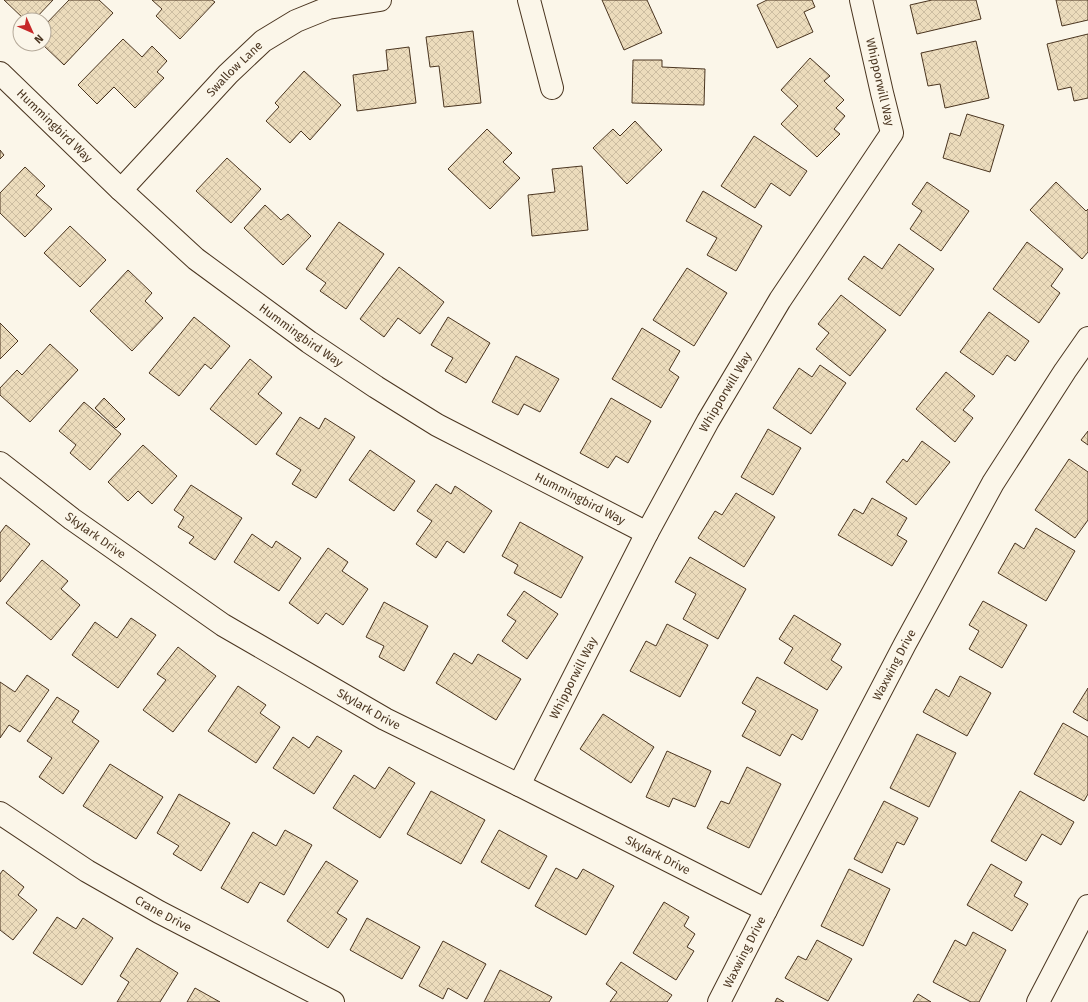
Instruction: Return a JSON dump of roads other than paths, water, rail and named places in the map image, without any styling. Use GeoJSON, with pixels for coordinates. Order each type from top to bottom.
{"type":"FeatureCollection","features":[{"type":"Feature","properties":{"kind":"street","name":"Swallow Lane"},"geometry":{"type":"LineString","coordinates":[[121,190],[228,74],[263,41],[296,21],[328,8],[380,0]]}},
{"type":"Feature","properties":{"kind":"street"},"geometry":{"type":"LineString","coordinates":[[529,0],[552,88]]}},
{"type":"Feature","properties":{"kind":"street","name":"Whipporwill Way"},"geometry":{"type":"LineString","coordinates":[[519,785],[647,534],[708,421],[776,307],[892,133],[861,0]]}},
{"type":"Feature","properties":{"kind":"street","name":"Hummingbird Way"},"geometry":{"type":"LineString","coordinates":[[0,73],[121,190],[196,259],[309,342],[376,387],[437,425],[647,534]]}},
{"type":"Feature","properties":{"kind":"street","name":"Waxwing Drive"},"geometry":{"type":"LineString","coordinates":[[719,1002],[905,644],[993,483],[1088,338]]}},
{"type":"Feature","properties":{"kind":"street","name":"Skylark Drive"},"geometry":{"type":"LineString","coordinates":[[0,463],[72,519],[223,625],[385,719],[766,910]]}},
{"type":"Feature","properties":{"kind":"street","name":"Crane Drive"},"geometry":{"type":"LineString","coordinates":[[0,813],[87,871],[159,912],[333,1002]]}},
{"type":"Feature","properties":{"kind":"street"},"geometry":{"type":"LineString","coordinates":[[1038,1002],[1088,906]]}}]}
